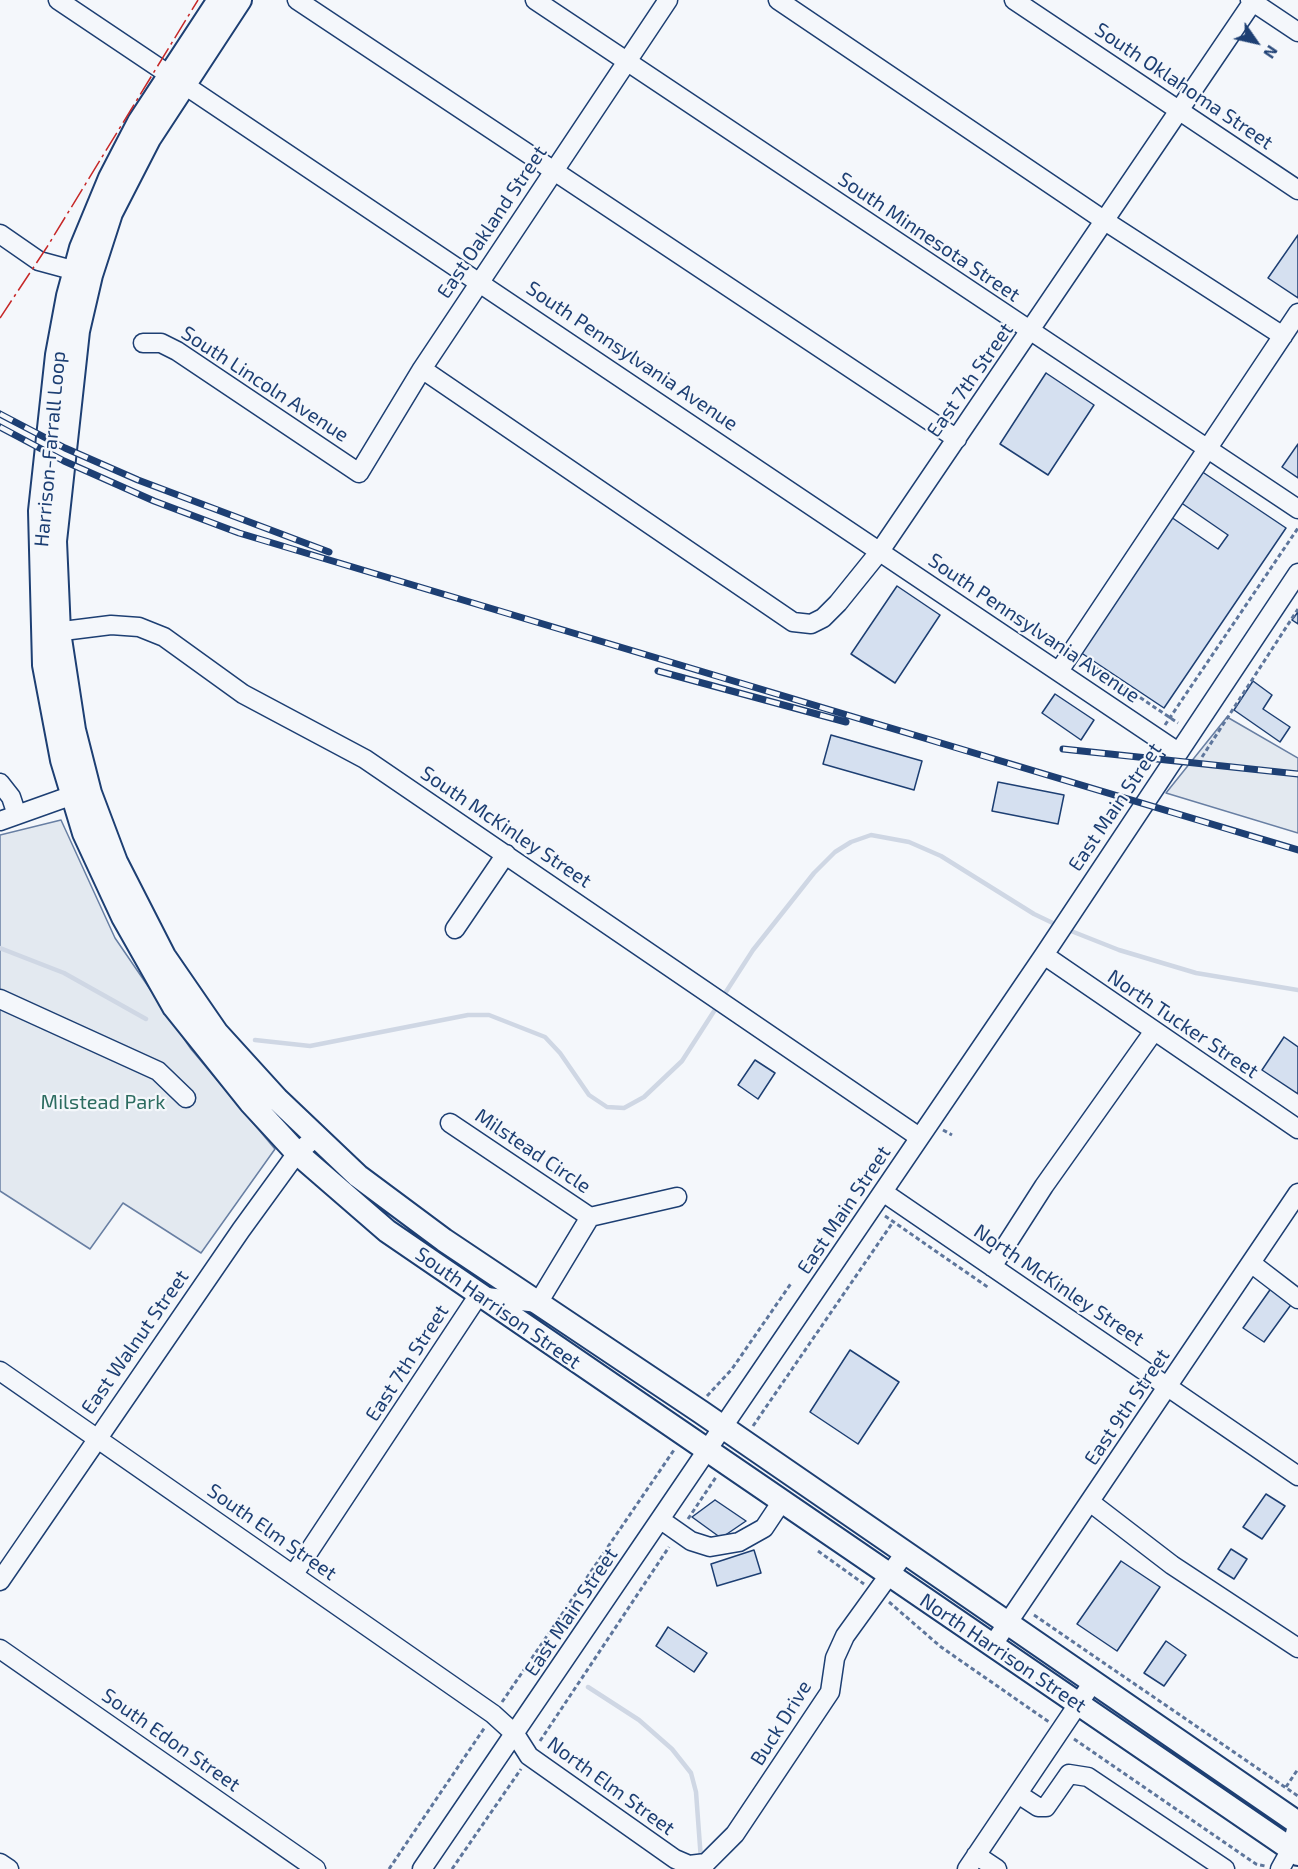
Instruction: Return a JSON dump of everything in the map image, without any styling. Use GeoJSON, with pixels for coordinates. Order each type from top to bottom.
{"type":"FeatureCollection","features":[{"type":"Feature","properties":{"kind":"main road","name":"Harrison-Farrall Loop"},"geometry":{"type":"LineString","coordinates":[[219,0],[176,80],[83,273],[55,541],[51,633],[74,730],[84,832],[123,917],[174,1007],[250,1102],[297,1153]]}},
{"type":"Feature","properties":{"kind":"main road","name":"Harrison-Farrall Loop"},"geometry":{"type":"LineString","coordinates":[[176,80],[240,0]]}},
{"type":"Feature","properties":{"kind":"main road","name":"Harrison-Farrall Loop"},"geometry":{"type":"LineString","coordinates":[[81,794],[164,956],[217,1032],[277,1099],[316,1137]]}},
{"type":"Feature","properties":{"kind":"main road","name":"South Harrison Street"},"geometry":{"type":"LineString","coordinates":[[316,1137],[358,1176],[444,1240],[723,1428]]}},
{"type":"Feature","properties":{"kind":"main road","name":"South Harrison Street"},"geometry":{"type":"LineString","coordinates":[[297,1153],[387,1232],[478,1296],[708,1450]]}},
{"type":"Feature","properties":{"kind":"main road","name":"North Harrison Street"},"geometry":{"type":"LineString","coordinates":[[723,1428],[1298,1822]]}},
{"type":"Feature","properties":{"kind":"main road","name":"North Harrison Street"},"geometry":{"type":"LineString","coordinates":[[708,1450],[1078,1705],[1289,1858]]}},
{"type":"Feature","properties":{"kind":"street","name":"South Pennsylvania Avenue"},"geometry":{"type":"LineString","coordinates":[[58,0],[480,281],[1178,752]]}},
{"type":"Feature","properties":{"kind":"street"},"geometry":{"type":"LineString","coordinates":[[297,0],[957,439]]}},
{"type":"Feature","properties":{"kind":"street","name":"South Minnesota Street"},"geometry":{"type":"LineString","coordinates":[[535,0],[1298,509]]}},
{"type":"Feature","properties":{"kind":"street","name":"East Oakland Street"},"geometry":{"type":"LineString","coordinates":[[359,473],[422,369],[668,0]]}},
{"type":"Feature","properties":{"kind":"street"},"geometry":{"type":"LineString","coordinates":[[778,0],[1106,221],[1283,336]]}},
{"type":"Feature","properties":{"kind":"street","name":"South Oklahoma Street"},"geometry":{"type":"LineString","coordinates":[[1014,0],[1298,190]]}},
{"type":"Feature","properties":{"kind":"street"},"geometry":{"type":"LineString","coordinates":[[1252,1],[1298,32]]}},
{"type":"Feature","properties":{"kind":"street","name":"East 7th Street"},"geometry":{"type":"LineString","coordinates":[[422,369],[793,622],[812,624],[824,618],[838,603],[880,551],[1106,221],[1252,1]]}},
{"type":"Feature","properties":{"kind":"street"},"geometry":{"type":"LineString","coordinates":[[0,234],[39,261],[83,273]]}},
{"type":"Feature","properties":{"kind":"street"},"geometry":{"type":"LineString","coordinates":[[1059,671],[1298,313]]}},
{"type":"Feature","properties":{"kind":"street","name":"South Lincoln Avenue"},"geometry":{"type":"LineString","coordinates":[[143,343],[161,343],[177,351],[359,473]]}},
{"type":"Feature","properties":{"kind":"street","name":"East Main Street"},"geometry":{"type":"LineString","coordinates":[[422,1869],[873,1208],[1298,573]]}},
{"type":"Feature","properties":{"kind":"street","name":"South McKinley Street"},"geometry":{"type":"LineString","coordinates":[[51,633],[111,625],[139,627],[164,637],[243,694],[365,759],[745,1016],[919,1137]]}},
{"type":"Feature","properties":{"kind":"street"},"geometry":{"type":"LineString","coordinates":[[0,783],[11,797],[8,818],[81,794]]}},
{"type":"Feature","properties":{"kind":"street"},"geometry":{"type":"LineString","coordinates":[[455,929],[506,854]]}},
{"type":"Feature","properties":{"kind":"street","name":"North Tucker Street"},"geometry":{"type":"LineString","coordinates":[[1046,952],[1154,1031],[1298,1129]]}},
{"type":"Feature","properties":{"kind":"street"},"geometry":{"type":"LineString","coordinates":[[0,999],[158,1071],[186,1098]]}},
{"type":"Feature","properties":{"kind":"street"},"geometry":{"type":"LineString","coordinates":[[992,1267],[1044,1186],[1154,1031]]}},
{"type":"Feature","properties":{"kind":"street","name":"Milstead Circle"},"geometry":{"type":"LineString","coordinates":[[450,1123],[590,1216]]}},
{"type":"Feature","properties":{"kind":"street","name":"East Walnut Street"},"geometry":{"type":"LineString","coordinates":[[0,1581],[97,1437],[297,1153],[316,1137]]}},
{"type":"Feature","properties":{"kind":"street","name":"North McKinley Street"},"geometry":{"type":"LineString","coordinates":[[883,1192],[1298,1476]]}},
{"type":"Feature","properties":{"kind":"street","name":"East 9th Street"},"geometry":{"type":"LineString","coordinates":[[993,1646],[1298,1193]]}},
{"type":"Feature","properties":{"kind":"street"},"geometry":{"type":"LineString","coordinates":[[478,1296],[538,1303],[590,1216],[677,1197]]}},
{"type":"Feature","properties":{"kind":"street"},"geometry":{"type":"LineString","coordinates":[[1251,1263],[1298,1299]]}},
{"type":"Feature","properties":{"kind":"street","name":"East 7th Street"},"geometry":{"type":"LineString","coordinates":[[294,1574],[478,1296]]}},
{"type":"Feature","properties":{"kind":"street","name":"South Elm Street"},"geometry":{"type":"LineString","coordinates":[[0,1371],[494,1714],[515,1734]]}},
{"type":"Feature","properties":{"kind":"street"},"geometry":{"type":"LineString","coordinates":[[660,1520],[691,1541],[710,1547],[739,1542],[764,1528],[782,1501]]}},
{"type":"Feature","properties":{"kind":"street"},"geometry":{"type":"LineString","coordinates":[[1090,1502],[1172,1565],[1298,1648]]}},
{"type":"Feature","properties":{"kind":"street","name":"Buck Drive"},"geometry":{"type":"LineString","coordinates":[[689,1865],[706,1863],[735,1834],[830,1692],[835,1658],[845,1636],[905,1553]]}},
{"type":"Feature","properties":{"kind":"street","name":"South Edon Street"},"geometry":{"type":"LineString","coordinates":[[0,1649],[316,1869]]}},
{"type":"Feature","properties":{"kind":"street"},"geometry":{"type":"LineString","coordinates":[[997,1869],[972,1862],[1094,1682]]}},
{"type":"Feature","properties":{"kind":"street","name":"North Elm Street"},"geometry":{"type":"LineString","coordinates":[[515,1734],[529,1756],[675,1859],[689,1865]]}},
{"type":"Feature","properties":{"kind":"street"},"geometry":{"type":"LineString","coordinates":[[1018,1794],[1038,1806],[1046,1807],[1069,1774],[1088,1777],[1225,1869]]}},
{"type":"Feature","properties":{"kind":"street"},"geometry":{"type":"LineString","coordinates":[[1289,1858],[1298,1822]]}},
{"type":"Feature","properties":{"kind":"street"},"geometry":{"type":"LineString","coordinates":[[0,1863],[9,1869]]}},
{"type":"Feature","properties":{"kind":"path"},"geometry":{"type":"LineString","coordinates":[[1156,737],[1297,531]]}},
{"type":"Feature","properties":{"kind":"path"},"geometry":{"type":"LineString","coordinates":[[1202,757],[1298,609]]}},
{"type":"Feature","properties":{"kind":"path"},"geometry":{"type":"LineString","coordinates":[[1083,660],[1192,732]]}},
{"type":"Feature","properties":{"kind":"path"},"geometry":{"type":"LineString","coordinates":[[873,1208],[989,1288]]}},
{"type":"Feature","properties":{"kind":"path","name":"East Main Street"},"geometry":{"type":"LineString","coordinates":[[701,1412],[708,1393],[732,1369],[792,1282]]}},
{"type":"Feature","properties":{"kind":"path","name":"East Main Street"},"geometry":{"type":"LineString","coordinates":[[389,1869],[684,1435]]}},
{"type":"Feature","properties":{"kind":"green space"},"geometry":{"type":"Polygon","coordinates":[[[1227,717],[1298,758],[1298,833],[1166,793],[1227,717]]]}},
{"type":"Feature","properties":{"kind":"green space","name":"Milstead Park"},"geometry":{"type":"Polygon","coordinates":[[[61,820],[115,938],[191,1049],[275,1149],[201,1253],[123,1203],[90,1249],[0,1191],[0,835],[61,820]]]}},
{"type":"Feature","properties":{"kind":"building"},"geometry":{"type":"Polygon","coordinates":[[[1298,235],[1298,298],[1268,278],[1298,235]]]}},
{"type":"Feature","properties":{"kind":"building"},"geometry":{"type":"Polygon","coordinates":[[[1046,373],[1094,405],[1048,475],[1000,444],[1046,373]]]}},
{"type":"Feature","properties":{"kind":"building"},"geometry":{"type":"Polygon","coordinates":[[[1298,444],[1298,478],[1282,467],[1298,444]]]}},
{"type":"Feature","properties":{"kind":"building"},"geometry":{"type":"Polygon","coordinates":[[[1201,471],[1286,528],[1164,708],[1080,652],[1171,517],[1218,549],[1228,535],[1180,502],[1201,471]]]}},
{"type":"Feature","properties":{"kind":"building"},"geometry":{"type":"Polygon","coordinates":[[[897,586],[940,615],[895,683],[851,654],[897,586]]]}},
{"type":"Feature","properties":{"kind":"building"},"geometry":{"type":"Polygon","coordinates":[[[1298,612],[1298,624],[1292,620],[1298,612]]]}},
{"type":"Feature","properties":{"kind":"building"},"geometry":{"type":"Polygon","coordinates":[[[1253,681],[1272,695],[1263,709],[1290,727],[1280,742],[1234,710],[1253,681]]]}},
{"type":"Feature","properties":{"kind":"building"},"geometry":{"type":"Polygon","coordinates":[[[1055,694],[1094,720],[1081,740],[1042,713],[1055,694]]]}},
{"type":"Feature","properties":{"kind":"building"},"geometry":{"type":"Polygon","coordinates":[[[831,735],[922,761],[914,790],[823,764],[831,735]]]}},
{"type":"Feature","properties":{"kind":"building"},"geometry":{"type":"Polygon","coordinates":[[[998,782],[1064,795],[1058,824],[992,811],[998,782]]]}},
{"type":"Feature","properties":{"kind":"building"},"geometry":{"type":"Polygon","coordinates":[[[1284,1037],[1298,1047],[1298,1094],[1262,1070],[1284,1037]]]}},
{"type":"Feature","properties":{"kind":"building"},"geometry":{"type":"Polygon","coordinates":[[[755,1060],[775,1073],[758,1099],[738,1085],[755,1060]]]}},
{"type":"Feature","properties":{"kind":"building"},"geometry":{"type":"Polygon","coordinates":[[[1272,1287],[1293,1302],[1264,1342],[1243,1328],[1272,1287]]]}},
{"type":"Feature","properties":{"kind":"building"},"geometry":{"type":"Polygon","coordinates":[[[850,1350],[899,1382],[858,1444],[810,1412],[850,1350]]]}},
{"type":"Feature","properties":{"kind":"building"},"geometry":{"type":"Polygon","coordinates":[[[1266,1494],[1285,1506],[1262,1539],[1243,1527],[1266,1494]]]}},
{"type":"Feature","properties":{"kind":"building"},"geometry":{"type":"Polygon","coordinates":[[[715,1500],[746,1521],[721,1538],[692,1517],[715,1500]]]}},
{"type":"Feature","properties":{"kind":"building"},"geometry":{"type":"Polygon","coordinates":[[[1231,1549],[1247,1559],[1234,1579],[1218,1569],[1231,1549]]]}},
{"type":"Feature","properties":{"kind":"building"},"geometry":{"type":"Polygon","coordinates":[[[754,1550],[761,1573],[717,1586],[711,1564],[754,1550]]]}},
{"type":"Feature","properties":{"kind":"building"},"geometry":{"type":"Polygon","coordinates":[[[1121,1561],[1160,1587],[1117,1651],[1077,1624],[1121,1561]]]}},
{"type":"Feature","properties":{"kind":"building"},"geometry":{"type":"Polygon","coordinates":[[[668,1627],[707,1653],[694,1672],[656,1646],[668,1627]]]}},
{"type":"Feature","properties":{"kind":"building"},"geometry":{"type":"Polygon","coordinates":[[[1166,1641],[1186,1655],[1164,1686],[1144,1673],[1166,1641]]]}},
{"type":"Feature","properties":{"kind":"waterway"},"geometry":{"type":"LineString","coordinates":[[722,998],[753,950],[814,873],[835,852],[851,842],[871,835],[909,842],[941,856],[1034,914],[1059,926]]}},
{"type":"Feature","properties":{"kind":"waterway"},"geometry":{"type":"LineString","coordinates":[[1066,929],[1119,950],[1196,973],[1298,990]]}},
{"type":"Feature","properties":{"kind":"waterway"},"geometry":{"type":"LineString","coordinates":[[0,948],[64,973],[146,1019]]}},
{"type":"Feature","properties":{"kind":"waterway"},"geometry":{"type":"LineString","coordinates":[[255,1040],[310,1046],[468,1015],[489,1015],[545,1037],[560,1053],[589,1095],[607,1107],[624,1108],[644,1097],[682,1061],[718,1005]]}},
{"type":"Feature","properties":{"kind":"waterway"},"geometry":{"type":"LineString","coordinates":[[588,1687],[639,1720],[672,1749],[691,1773],[696,1792],[701,1860]]}},
{"type":"Feature","properties":{"kind":"railway"},"geometry":{"type":"LineString","coordinates":[[0,414],[65,448],[138,480],[329,552]]}},
{"type":"Feature","properties":{"kind":"railway"},"geometry":{"type":"LineString","coordinates":[[0,427],[64,461],[154,501],[239,533],[1298,850]]}},
{"type":"Feature","properties":{"kind":"railway"},"geometry":{"type":"LineString","coordinates":[[658,671],[846,722]]}},
{"type":"Feature","properties":{"kind":"railway"},"geometry":{"type":"LineString","coordinates":[[1063,749],[1298,774]]}},
{"type":"Feature","properties":{"kind":"power"},"geometry":{"type":"LineString","coordinates":[[0,318],[47,247],[198,0]]}}]}
